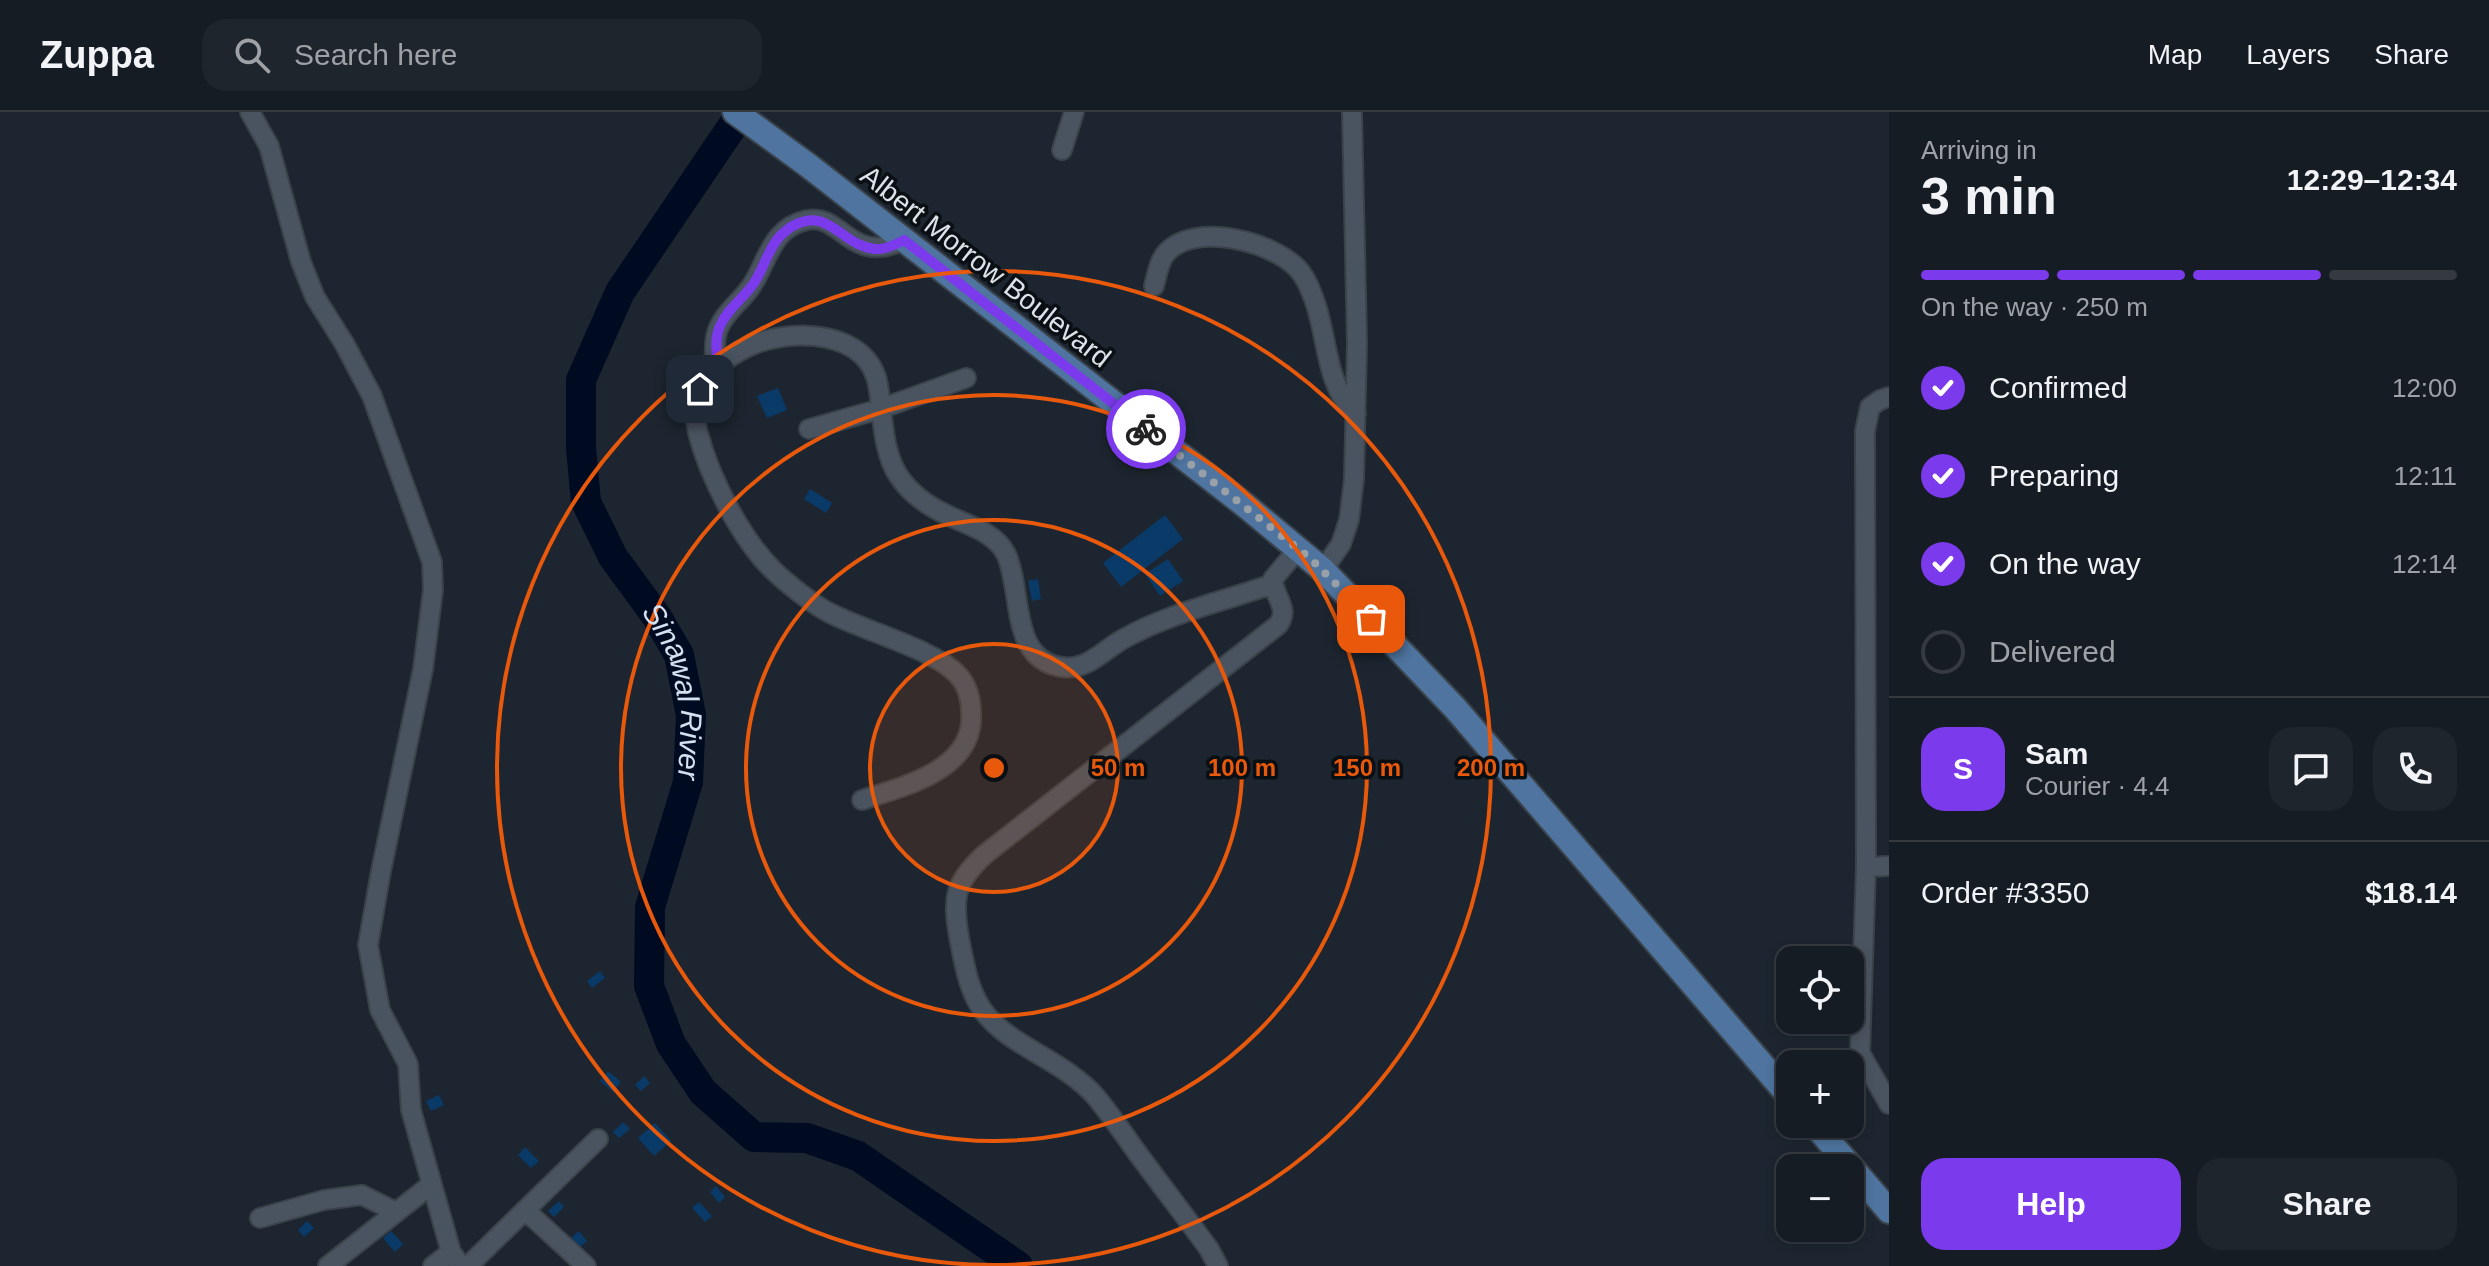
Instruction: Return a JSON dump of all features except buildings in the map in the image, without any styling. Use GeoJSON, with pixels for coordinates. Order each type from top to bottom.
{"type":"FeatureCollection","features":[{"type":"Feature","properties":{"kind":"main road","name":"Albert Morrow Boulevard"},"geometry":{"type":"LineString","coordinates":[[735,112],[809,166],[1323,570],[1455,708],[1776,1081]]}},
{"type":"Feature","properties":{"kind":"main road"},"geometry":{"type":"LineString","coordinates":[[1826,1138],[1889,1211]]}},
{"type":"Feature","properties":{"kind":"street"},"geometry":{"type":"LineString","coordinates":[[250,112],[269,146],[301,262],[315,297],[372,396],[432,562],[433,590],[423,669],[368,945],[380,1010],[408,1064],[411,1110],[456,1259],[433,1266]]}},
{"type":"Feature","properties":{"kind":"street"},"geometry":{"type":"LineString","coordinates":[[1059,112],[1068,130]]}},
{"type":"Feature","properties":{"kind":"street"},"geometry":{"type":"LineString","coordinates":[[1062,150],[1074,112]]}},
{"type":"Feature","properties":{"kind":"street"},"geometry":{"type":"LineString","coordinates":[[1323,570],[1341,544],[1349,520],[1354,479],[1357,342],[1352,112]]}},
{"type":"Feature","properties":{"kind":"street"},"geometry":{"type":"LineString","coordinates":[[715,370],[718,329],[728,310],[756,280],[773,242],[791,227],[809,219],[826,222],[861,245],[876,249],[904,240]]}},
{"type":"Feature","properties":{"kind":"street"},"geometry":{"type":"LineString","coordinates":[[1154,286],[1163,255],[1186,240],[1206,236],[1246,241],[1275,252],[1297,268],[1312,295],[1332,373],[1340,394],[1356,414]]}},
{"type":"Feature","properties":{"kind":"street"},"geometry":{"type":"LineString","coordinates":[[862,800],[941,769],[963,748],[971,727],[972,701],[960,677],[941,661],[827,612],[772,570],[742,530],[715,481],[693,416],[700,389],[715,370],[737,352],[755,344],[810,336],[830,338],[858,351],[871,367],[877,383],[880,409],[896,473],[914,496],[979,529],[1004,551],[1016,585],[1022,633],[1031,648],[1049,664],[1065,668],[1079,666],[1100,656],[1124,638],[1172,618],[1273,584]]}},
{"type":"Feature","properties":{"kind":"street"},"geometry":{"type":"LineString","coordinates":[[809,429],[880,409],[966,378]]}},
{"type":"Feature","properties":{"kind":"street"},"geometry":{"type":"LineString","coordinates":[[1855,1050],[1866,867],[1865,431],[1870,407],[1889,397]]}},
{"type":"Feature","properties":{"kind":"street"},"geometry":{"type":"LineString","coordinates":[[1218,1266],[1209,1249],[1095,1096],[1067,1070],[999,1027],[984,1012],[964,966],[956,896],[964,875],[984,855],[1278,625],[1284,614],[1273,584],[1276,575],[1298,549]]}},
{"type":"Feature","properties":{"kind":"street"},"geometry":{"type":"LineString","coordinates":[[1866,867],[1889,866]]}},
{"type":"Feature","properties":{"kind":"street"},"geometry":{"type":"LineString","coordinates":[[1864,1071],[1889,1104]]}},
{"type":"Feature","properties":{"kind":"street"},"geometry":{"type":"LineString","coordinates":[[468,1266],[598,1139]]}},
{"type":"Feature","properties":{"kind":"street"},"geometry":{"type":"LineString","coordinates":[[328,1266],[432,1184]]}},
{"type":"Feature","properties":{"kind":"street"},"geometry":{"type":"LineString","coordinates":[[260,1218],[324,1200],[362,1195],[396,1212]]}},
{"type":"Feature","properties":{"kind":"street"},"geometry":{"type":"LineString","coordinates":[[525,1210],[586,1266]]}},
{"type":"Feature","properties":{"kind":"waterway","name":"Sinawal River"},"geometry":{"type":"LineString","coordinates":[[742,112],[620,292],[581,380],[581,448],[586,502],[613,557],[657,617],[679,655],[691,715],[688,782],[650,907],[649,986],[671,1044],[703,1092],[754,1137],[807,1138],[858,1156],[1018,1266]]}},
{"type":"Feature","properties":{"kind":"way so far"},"geometry":{"type":"LineString","coordinates":[[1146,429],[1311,559],[1371,619]]}},
{"type":"Feature","properties":{"kind":"route"},"geometry":{"type":"LineString","coordinates":[[700,389],[715,370],[718,329],[728,310],[756,280],[773,242],[791,227],[809,219],[826,222],[861,245],[876,249],[904,240],[1146,429]]}}]}
